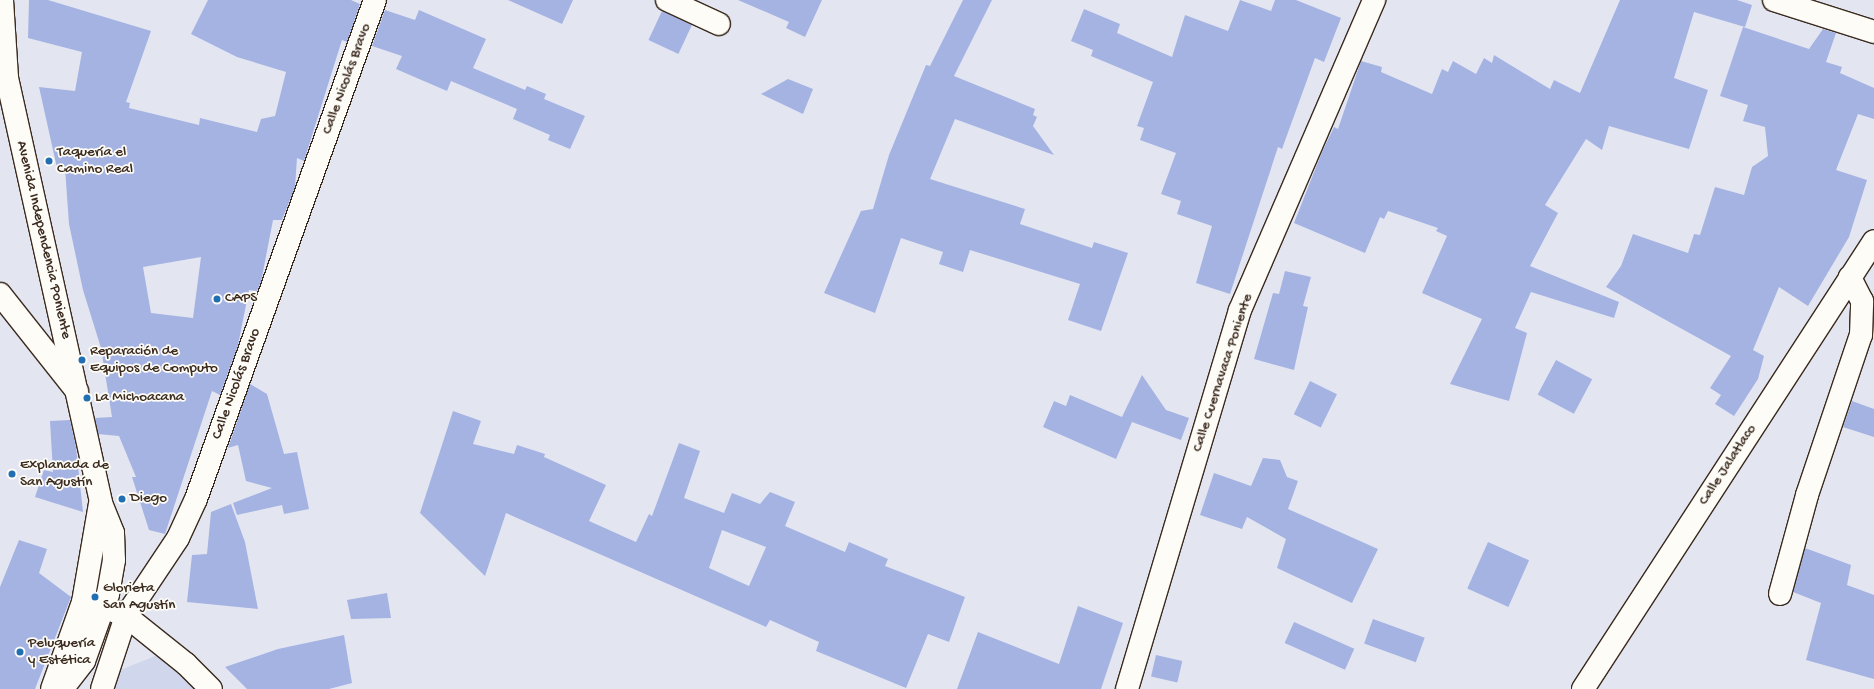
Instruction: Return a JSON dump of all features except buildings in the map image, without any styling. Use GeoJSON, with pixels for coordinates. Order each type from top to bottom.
{"type":"FeatureCollection","features":[{"type":"Feature","properties":{"kind":"street","name":"Avenida Independencia Poniente"},"geometry":{"type":"LineString","coordinates":[[2,0],[7,78],[101,503],[113,533],[114,560],[104,607],[84,661],[62,689]]}},
{"type":"Feature","properties":{"kind":"street","name":"Calle Nicolás Bravo"},"geometry":{"type":"LineString","coordinates":[[102,689],[126,616],[178,538],[196,499],[375,0]]}},
{"type":"Feature","properties":{"kind":"street"},"geometry":{"type":"LineString","coordinates":[[667,0],[719,24]]}},
{"type":"Feature","properties":{"kind":"street","name":"Calle Cuernavaca Poniente"},"geometry":{"type":"LineString","coordinates":[[1127,689],[1240,310],[1374,0]]}},
{"type":"Feature","properties":{"kind":"street"},"geometry":{"type":"LineString","coordinates":[[1774,0],[1874,32]]}},
{"type":"Feature","properties":{"kind":"street","name":"Calle Jalatlaco"},"geometry":{"type":"LineString","coordinates":[[1583,689],[1874,240]]}},
{"type":"Feature","properties":{"kind":"street"},"geometry":{"type":"LineString","coordinates":[[1780,594],[1807,496],[1861,335],[1862,301],[1850,277]]}},
{"type":"Feature","properties":{"kind":"street"},"geometry":{"type":"LineString","coordinates":[[0,294],[77,391]]}},
{"type":"Feature","properties":{"kind":"street","name":"Avenida Independencia Poniente"},"geometry":{"type":"LineString","coordinates":[[52,689],[83,602],[94,557],[101,503]]}},
{"type":"Feature","properties":{"kind":"street"},"geometry":{"type":"LineString","coordinates":[[104,607],[126,616],[211,689]]}},
{"type":"Feature","properties":{"kind":"shaded area"},"geometry":{"type":"Polygon","coordinates":[[[165,652],[199,689],[113,689],[118,671],[165,652]]]}},
{"type":"Feature","properties":{"kind":"place","name":"Taquería el Camino Real"},"geometry":{"type":"Point","coordinates":[49,161]}},
{"type":"Feature","properties":{"kind":"place","name":"CAPS"},"geometry":{"type":"Point","coordinates":[217,299]}},
{"type":"Feature","properties":{"kind":"place","name":"Reparación de Equipos de Computo"},"geometry":{"type":"Point","coordinates":[82,360]}},
{"type":"Feature","properties":{"kind":"place","name":"La Michoacana"},"geometry":{"type":"Point","coordinates":[87,398]}},
{"type":"Feature","properties":{"kind":"place","name":"Explanada de San Agustín"},"geometry":{"type":"Point","coordinates":[12,474]}},
{"type":"Feature","properties":{"kind":"place","name":"Diego"},"geometry":{"type":"Point","coordinates":[122,499]}},
{"type":"Feature","properties":{"kind":"place","name":"Glorieta San Agustín"},"geometry":{"type":"Point","coordinates":[95,597]}},
{"type":"Feature","properties":{"kind":"place","name":"Peluquería y Estética"},"geometry":{"type":"Point","coordinates":[20,652]}}]}
